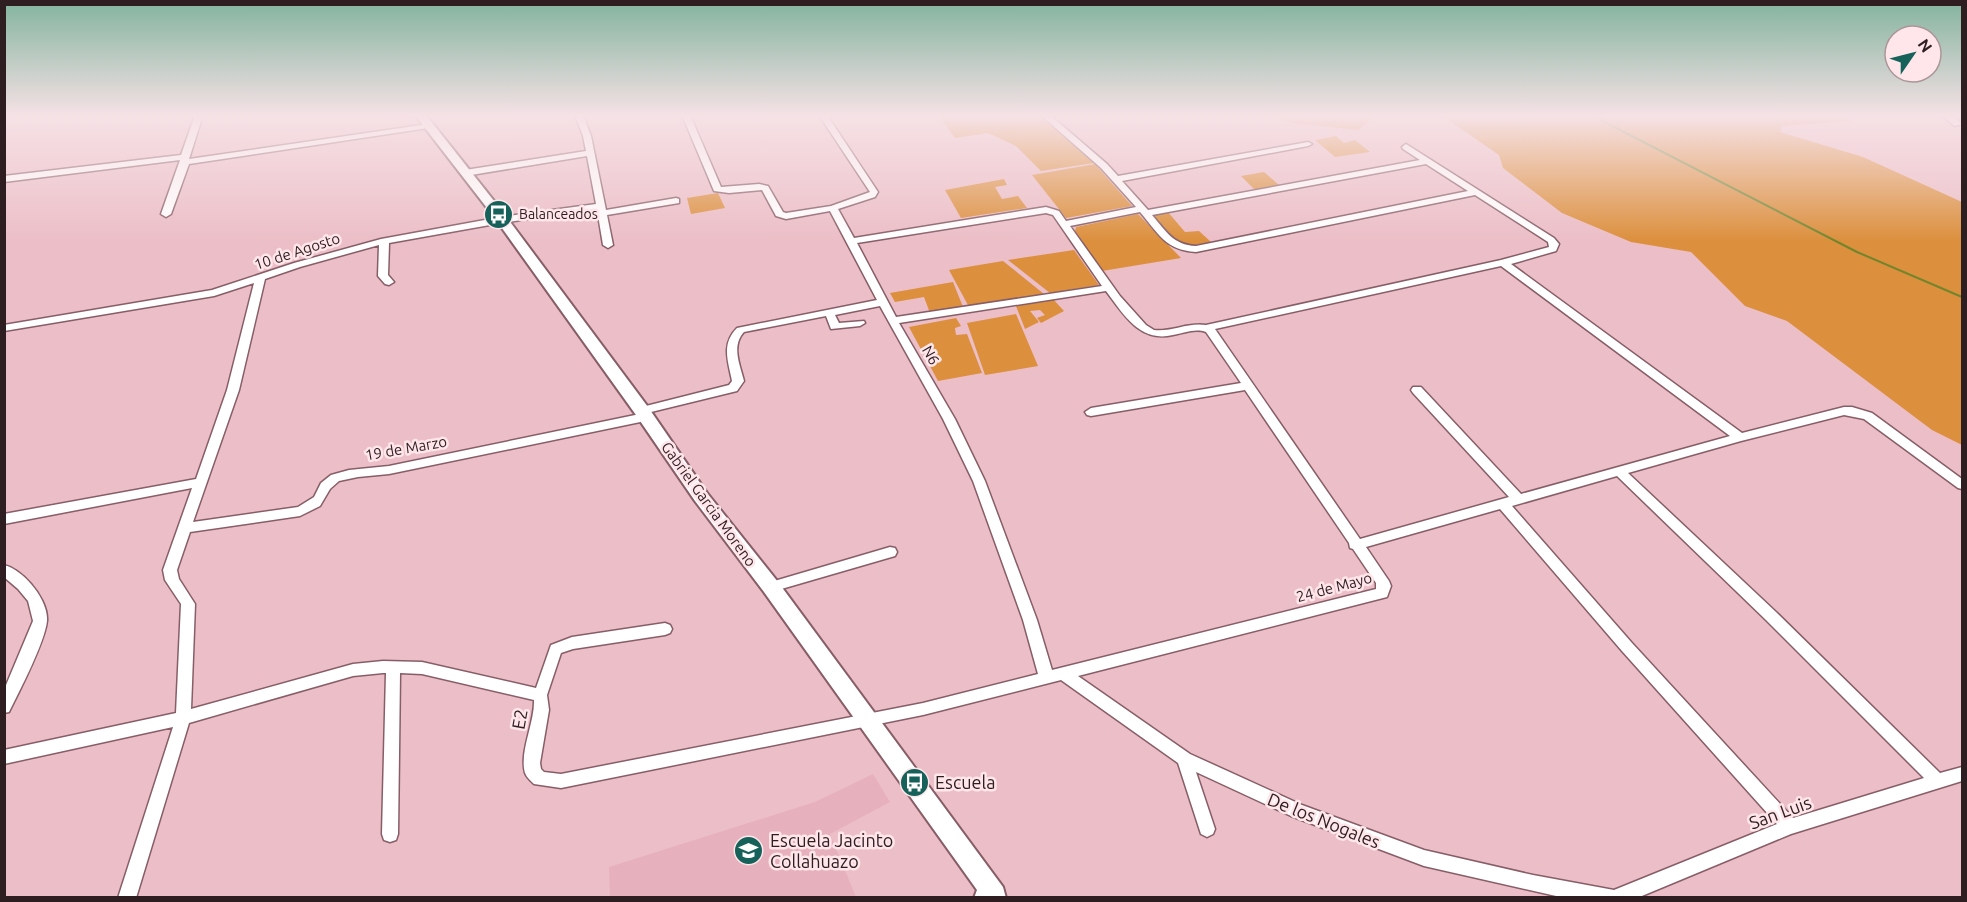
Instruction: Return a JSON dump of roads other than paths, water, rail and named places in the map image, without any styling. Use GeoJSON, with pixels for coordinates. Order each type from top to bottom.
{"type":"FeatureCollection","features":[{"type":"Feature","properties":{"kind":"street"},"geometry":{"type":"LineString","coordinates":[[4,180],[196,157]]}},
{"type":"Feature","properties":{"kind":"street","name":"Gabriel Garcia Moreno"},"geometry":{"type":"LineString","coordinates":[[452,157],[869,721],[992,897]]}},
{"type":"Feature","properties":{"kind":"street"},"geometry":{"type":"LineString","coordinates":[[465,173],[564,157]]}},
{"type":"Feature","properties":{"kind":"street"},"geometry":{"type":"LineString","coordinates":[[591,157],[608,246]]}},
{"type":"Feature","properties":{"kind":"street"},"geometry":{"type":"LineString","coordinates":[[703,157],[717,189],[726,191],[765,188],[779,214],[806,214],[872,195],[874,192],[851,157]]}},
{"type":"Feature","properties":{"kind":"street"},"geometry":{"type":"LineString","coordinates":[[1091,157],[1116,179],[1173,244],[1187,249],[1476,192]]}},
{"type":"Feature","properties":{"kind":"street"},"geometry":{"type":"LineString","coordinates":[[1116,179],[1236,157]]}},
{"type":"Feature","properties":{"kind":"street"},"geometry":{"type":"LineString","coordinates":[[851,241],[1036,210],[1052,211],[1143,330],[1160,334],[1206,328],[1503,263],[1553,249],[1554,244],[1421,157]]}},
{"type":"Feature","properties":{"kind":"street"},"geometry":{"type":"LineString","coordinates":[[166,214],[184,159]]}},
{"type":"Feature","properties":{"kind":"street"},"geometry":{"type":"LineString","coordinates":[[1064,224],[1146,213],[1427,161]]}},
{"type":"Feature","properties":{"kind":"street","name":"10 de Agosto"},"geometry":{"type":"LineString","coordinates":[[4,328],[214,293],[297,264],[384,242],[501,220],[676,201]]}},
{"type":"Feature","properties":{"kind":"street","name":"N6"},"geometry":{"type":"LineString","coordinates":[[833,208],[893,321],[944,410],[979,481],[1030,620],[1047,678]]}},
{"type":"Feature","properties":{"kind":"street"},"geometry":{"type":"LineString","coordinates":[[384,242],[383,276],[389,282]]}},
{"type":"Feature","properties":{"kind":"street"},"geometry":{"type":"LineString","coordinates":[[1503,263],[1740,437]]}},
{"type":"Feature","properties":{"kind":"street"},"geometry":{"type":"LineString","coordinates":[[127,897],[183,718],[188,604],[182,592],[172,582],[170,570],[233,390],[260,278]]}},
{"type":"Feature","properties":{"kind":"street"},"geometry":{"type":"LineString","coordinates":[[893,321],[1109,288]]}},
{"type":"Feature","properties":{"kind":"street","name":"19 de Marzo"},"geometry":{"type":"LineString","coordinates":[[186,528],[300,511],[316,502],[321,490],[331,480],[347,475],[389,470],[644,414],[733,388],[738,381],[731,347],[733,338],[741,330],[883,302]]}},
{"type":"Feature","properties":{"kind":"street"},"geometry":{"type":"LineString","coordinates":[[829,312],[835,327],[860,323]]}},
{"type":"Feature","properties":{"kind":"street","name":"24 de Mayo"},"geometry":{"type":"LineString","coordinates":[[869,721],[1065,675],[1228,630],[1378,596],[1384,590],[1382,581],[1211,332],[1206,328]]}},
{"type":"Feature","properties":{"kind":"street"},"geometry":{"type":"LineString","coordinates":[[1090,412],[1247,386]]}},
{"type":"Feature","properties":{"kind":"street"},"geometry":{"type":"LineString","coordinates":[[1417,390],[1520,500]]}},
{"type":"Feature","properties":{"kind":"street"},"geometry":{"type":"LineString","coordinates":[[1355,544],[1740,437],[1844,411],[1868,416],[1962,485]]}},
{"type":"Feature","properties":{"kind":"street"},"geometry":{"type":"LineString","coordinates":[[1620,472],[1772,616],[1937,782]]}},
{"type":"Feature","properties":{"kind":"street"},"geometry":{"type":"LineString","coordinates":[[4,519],[202,482]]}},
{"type":"Feature","properties":{"kind":"street"},"geometry":{"type":"LineString","coordinates":[[1502,503],[1627,647],[1790,827]]}},
{"type":"Feature","properties":{"kind":"street"},"geometry":{"type":"LineString","coordinates":[[771,587],[890,552]]}},
{"type":"Feature","properties":{"kind":"street"},"geometry":{"type":"LineString","coordinates":[[4,570],[23,582],[35,602],[40,622],[4,707]]}},
{"type":"Feature","properties":{"kind":"street"},"geometry":{"type":"LineString","coordinates":[[540,695],[548,680],[552,657],[556,649],[572,643],[665,629]]}},
{"type":"Feature","properties":{"kind":"street"},"geometry":{"type":"LineString","coordinates":[[390,834],[393,668]]}},
{"type":"Feature","properties":{"kind":"street","name":"E2"},"geometry":{"type":"LineString","coordinates":[[4,757],[183,718],[353,670],[393,668],[422,668],[540,695],[542,703],[532,765],[536,776],[546,780],[561,781],[869,721]]}},
{"type":"Feature","properties":{"kind":"street","name":"De los Nogales"},"geometry":{"type":"LineString","coordinates":[[1065,675],[1184,759],[1297,811],[1424,858],[1537,890],[1613,897]]}},
{"type":"Feature","properties":{"kind":"street"},"geometry":{"type":"LineString","coordinates":[[1184,759],[1208,829]]}},
{"type":"Feature","properties":{"kind":"street","name":"San Luis"},"geometry":{"type":"LineString","coordinates":[[1613,897],[1790,827],[1962,774]]}},
{"type":"Feature","properties":{"kind":"waterway"},"geometry":{"type":"LineString","coordinates":[[1673,157],[1857,252],[1962,297]]}},
{"type":"Feature","properties":{"kind":"place","name":"Balanceados"},"geometry":{"type":"Point","coordinates":[498,214]}},
{"type":"Feature","properties":{"kind":"place","name":"Escuela"},"geometry":{"type":"Point","coordinates":[914,782]}},
{"type":"Feature","properties":{"kind":"place","name":"Escuela Jacinto Collahuazo"},"geometry":{"type":"Point","coordinates":[749,850]}}]}
